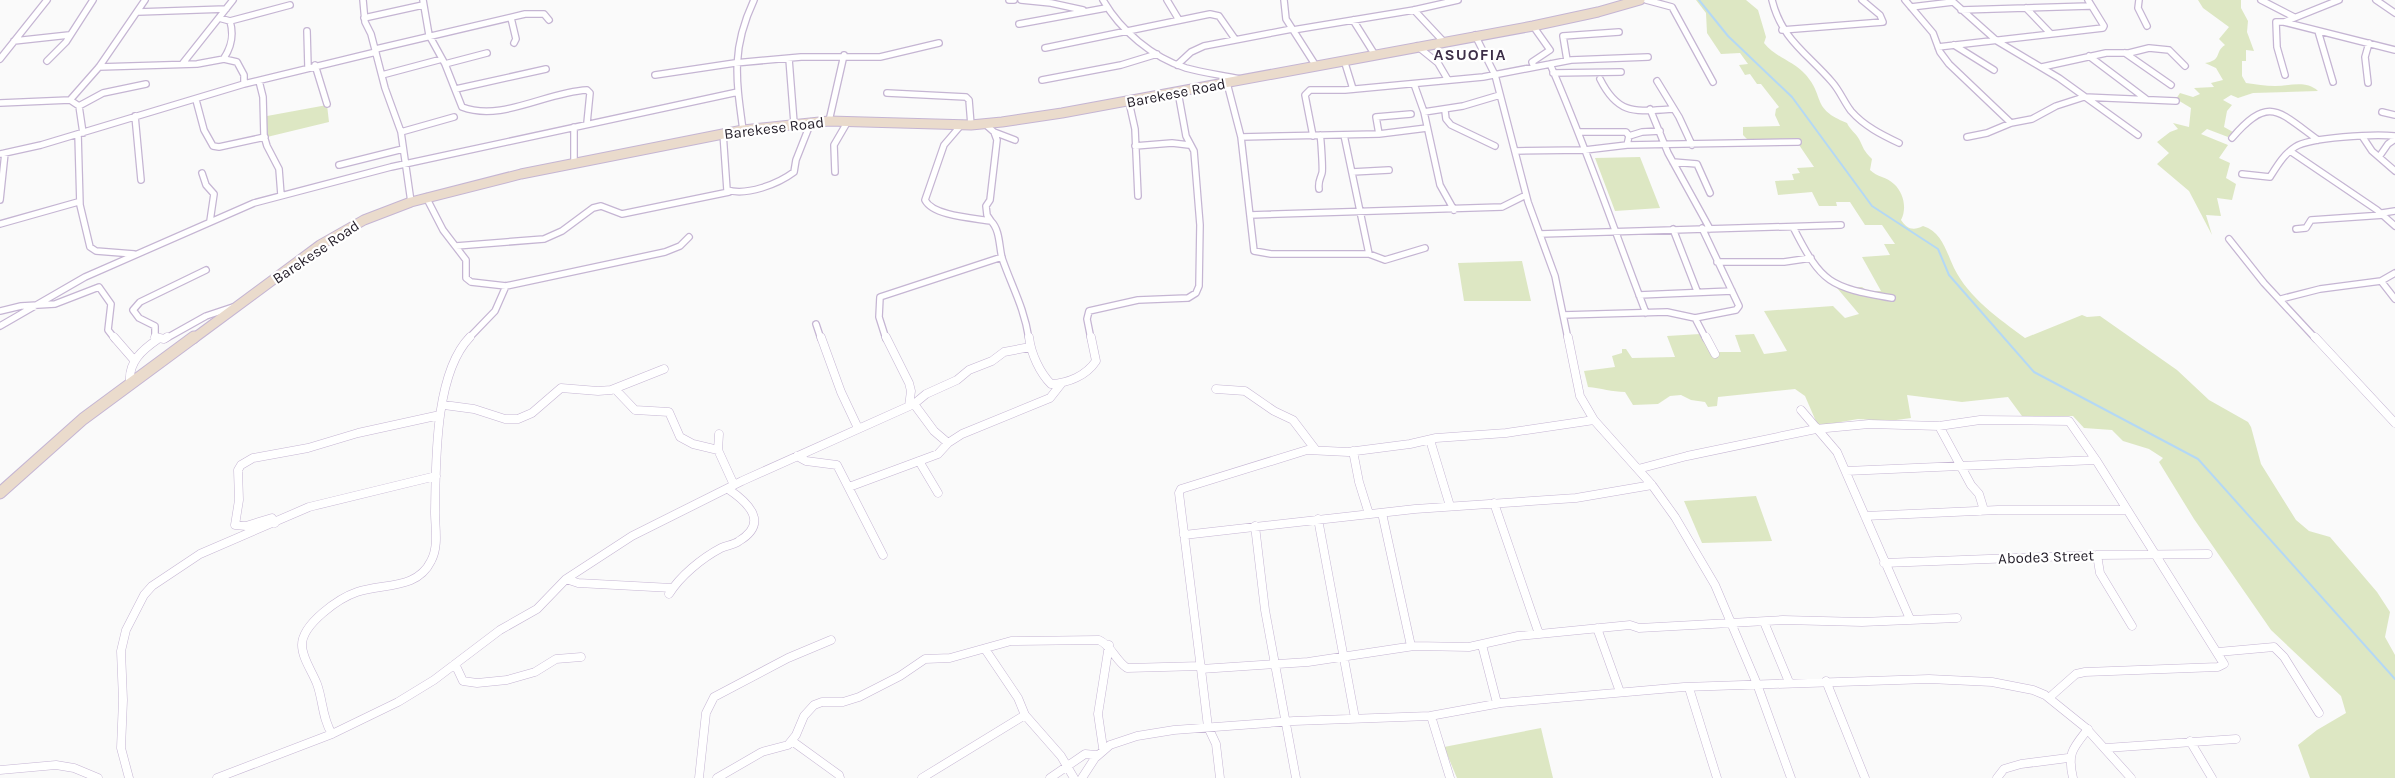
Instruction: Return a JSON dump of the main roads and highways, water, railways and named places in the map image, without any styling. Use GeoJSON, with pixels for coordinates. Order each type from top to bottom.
{"type":"FeatureCollection","features":[{"type":"Feature","properties":{"kind":"main road","name":"Barekese Road"},"geometry":{"type":"LineString","coordinates":[[0,493],[56,440],[130,382],[337,234],[378,214],[426,197],[724,133],[794,123],[848,121],[985,124],[1129,102],[1442,41],[1533,26],[1610,9],[1640,0]]}},
{"type":"Feature","properties":{"kind":"waterway"},"geometry":{"type":"LineString","coordinates":[[1699,0],[1728,36],[1792,97],[1872,206],[1938,249],[1949,275],[2034,372],[2198,459],[2395,679]]}},
{"type":"Feature","properties":{"kind":"district","name":"ASUOFIA"},"geometry":{"type":"Point","coordinates":[1470,54]}}]}
